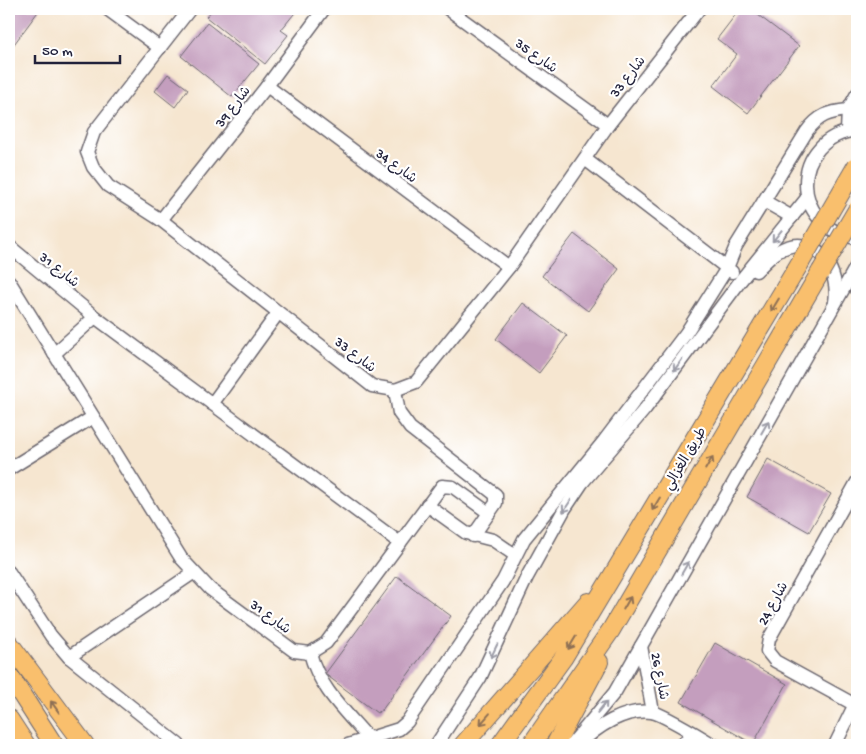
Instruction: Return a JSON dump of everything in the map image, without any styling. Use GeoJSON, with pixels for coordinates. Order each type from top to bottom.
{"type":"FeatureCollection","features":[{"type":"Feature","properties":{"kind":"highway","name":"طريق الغزالي"},"geometry":{"type":"LineString","coordinates":[[500,745],[563,658],[621,564],[857,165]]}},
{"type":"Feature","properties":{"kind":"highway","name":"طريق الغزالي"},"geometry":{"type":"LineString","coordinates":[[531,745],[611,630],[857,210]]}},
{"type":"Feature","properties":{"kind":"highway"},"geometry":{"type":"LineString","coordinates":[[463,745],[621,564]]}},
{"type":"Feature","properties":{"kind":"highway"},"geometry":{"type":"LineString","coordinates":[[556,745],[597,668],[611,630]]}},
{"type":"Feature","properties":{"kind":"highway"},"geometry":{"type":"LineString","coordinates":[[9,643],[85,745]]}},
{"type":"Feature","properties":{"kind":"highway"},"geometry":{"type":"LineString","coordinates":[[9,675],[54,745]]}},
{"type":"Feature","properties":{"kind":"highway"},"geometry":{"type":"LineString","coordinates":[[9,719],[26,745]]}},
{"type":"Feature","properties":{"kind":"street"},"geometry":{"type":"LineString","coordinates":[[107,9],[160,48]]}},
{"type":"Feature","properties":{"kind":"street","name":"شارع 33"},"geometry":{"type":"LineString","coordinates":[[190,9],[94,132],[87,152],[93,167],[108,186],[160,220],[372,386],[394,390],[406,388],[420,378],[509,267],[608,125],[699,9]]}},
{"type":"Feature","properties":{"kind":"street","name":"شارع 39"},"geometry":{"type":"LineString","coordinates":[[160,220],[267,86],[324,9]]}},
{"type":"Feature","properties":{"kind":"street","name":"شارع 35"},"geometry":{"type":"LineString","coordinates":[[448,9],[608,125]]}},
{"type":"Feature","properties":{"kind":"street","name":"شارع 34"},"geometry":{"type":"LineString","coordinates":[[267,86],[509,267]]}},
{"type":"Feature","properties":{"kind":"street"},"geometry":{"type":"LineString","coordinates":[[857,94],[848,110],[852,131],[828,141],[813,156],[806,177],[808,198],[813,211],[821,222],[832,231],[857,238]]}},
{"type":"Feature","properties":{"kind":"street"},"geometry":{"type":"LineString","coordinates":[[348,745],[399,729],[408,722],[503,581],[524,539],[604,441],[686,334],[727,268],[736,246],[814,121],[827,112],[848,110]]}},
{"type":"Feature","properties":{"kind":"street"},"geometry":{"type":"LineString","coordinates":[[585,159],[741,280]]}},
{"type":"Feature","properties":{"kind":"street"},"geometry":{"type":"LineString","coordinates":[[436,745],[480,678],[527,577],[564,510],[582,483],[645,409],[741,280],[808,198]]}},
{"type":"Feature","properties":{"kind":"street"},"geometry":{"type":"LineString","coordinates":[[764,202],[792,217]]}},
{"type":"Feature","properties":{"kind":"street"},"geometry":{"type":"LineString","coordinates":[[741,280],[751,276],[780,250],[804,245],[819,253],[832,272],[836,288],[835,304]]}},
{"type":"Feature","properties":{"kind":"street","name":"شارع 31"},"geometry":{"type":"LineString","coordinates":[[9,246],[95,317],[400,543]]}},
{"type":"Feature","properties":{"kind":"street"},"geometry":{"type":"LineString","coordinates":[[571,745],[615,692],[857,265]]}},
{"type":"Feature","properties":{"kind":"street","name":"شارع 31"},"geometry":{"type":"LineString","coordinates":[[9,281],[170,542],[193,573],[210,589],[290,649],[299,653],[310,653]]}},
{"type":"Feature","properties":{"kind":"street"},"geometry":{"type":"LineString","coordinates":[[212,404],[278,313]]}},
{"type":"Feature","properties":{"kind":"street"},"geometry":{"type":"LineString","coordinates":[[54,354],[95,317]]}},
{"type":"Feature","properties":{"kind":"street"},"geometry":{"type":"LineString","coordinates":[[394,390],[399,413],[410,428],[496,495],[497,500],[473,536]]}},
{"type":"Feature","properties":{"kind":"street"},"geometry":{"type":"LineString","coordinates":[[9,469],[93,417]]}},
{"type":"Feature","properties":{"kind":"street","name":"شارع 24"},"geometry":{"type":"LineString","coordinates":[[835,745],[856,705],[775,661],[768,651],[769,639],[857,482]]}},
{"type":"Feature","properties":{"kind":"street"},"geometry":{"type":"LineString","coordinates":[[369,738],[326,688],[315,668],[310,653],[326,643],[439,488],[450,485],[489,513]]}},
{"type":"Feature","properties":{"kind":"street"},"geometry":{"type":"LineString","coordinates":[[427,505],[473,536],[493,540],[515,555]]}},
{"type":"Feature","properties":{"kind":"street"},"geometry":{"type":"LineString","coordinates":[[9,572],[51,636],[69,657],[179,745]]}},
{"type":"Feature","properties":{"kind":"street"},"geometry":{"type":"LineString","coordinates":[[69,657],[193,573]]}},
{"type":"Feature","properties":{"kind":"street","name":"شارع 26"},"geometry":{"type":"LineString","coordinates":[[640,646],[653,712]]}},
{"type":"Feature","properties":{"kind":"street","name":"شارع 26"},"geometry":{"type":"LineString","coordinates":[[579,745],[607,723],[624,715],[653,712],[711,745]]}},
{"type":"Feature","properties":{"kind":"street"},"geometry":{"type":"LineString","coordinates":[[682,745],[692,734]]}},
{"type":"Feature","properties":{"kind":"building"},"geometry":{"type":"Polygon","coordinates":[[[9,9],[40,9],[9,51],[9,9]]]}},
{"type":"Feature","properties":{"kind":"building"},"geometry":{"type":"Polygon","coordinates":[[[213,9],[298,9],[281,30],[288,35],[265,64],[206,17],[213,9]]]}},
{"type":"Feature","properties":{"kind":"building"},"geometry":{"type":"Polygon","coordinates":[[[740,9],[750,9],[799,46],[748,113],[713,86],[737,54],[717,39],[740,9]]]}},
{"type":"Feature","properties":{"kind":"building"},"geometry":{"type":"Polygon","coordinates":[[[207,23],[259,64],[232,97],[181,56],[207,23]]]}},
{"type":"Feature","properties":{"kind":"building"},"geometry":{"type":"Polygon","coordinates":[[[168,74],[188,89],[175,107],[155,91],[168,74]]]}},
{"type":"Feature","properties":{"kind":"building"},"geometry":{"type":"Polygon","coordinates":[[[574,234],[619,269],[588,311],[542,276],[574,234]]]}},
{"type":"Feature","properties":{"kind":"building"},"geometry":{"type":"Polygon","coordinates":[[[523,303],[567,336],[539,373],[496,339],[523,303]]]}},
{"type":"Feature","properties":{"kind":"building"},"geometry":{"type":"Polygon","coordinates":[[[768,459],[831,494],[809,532],[747,497],[768,459]]]}},
{"type":"Feature","properties":{"kind":"building"},"geometry":{"type":"Polygon","coordinates":[[[397,576],[451,616],[382,710],[377,713],[325,674],[397,576]]]}},
{"type":"Feature","properties":{"kind":"building"},"geometry":{"type":"Polygon","coordinates":[[[715,643],[787,684],[753,744],[681,702],[715,643]]]}}]}
